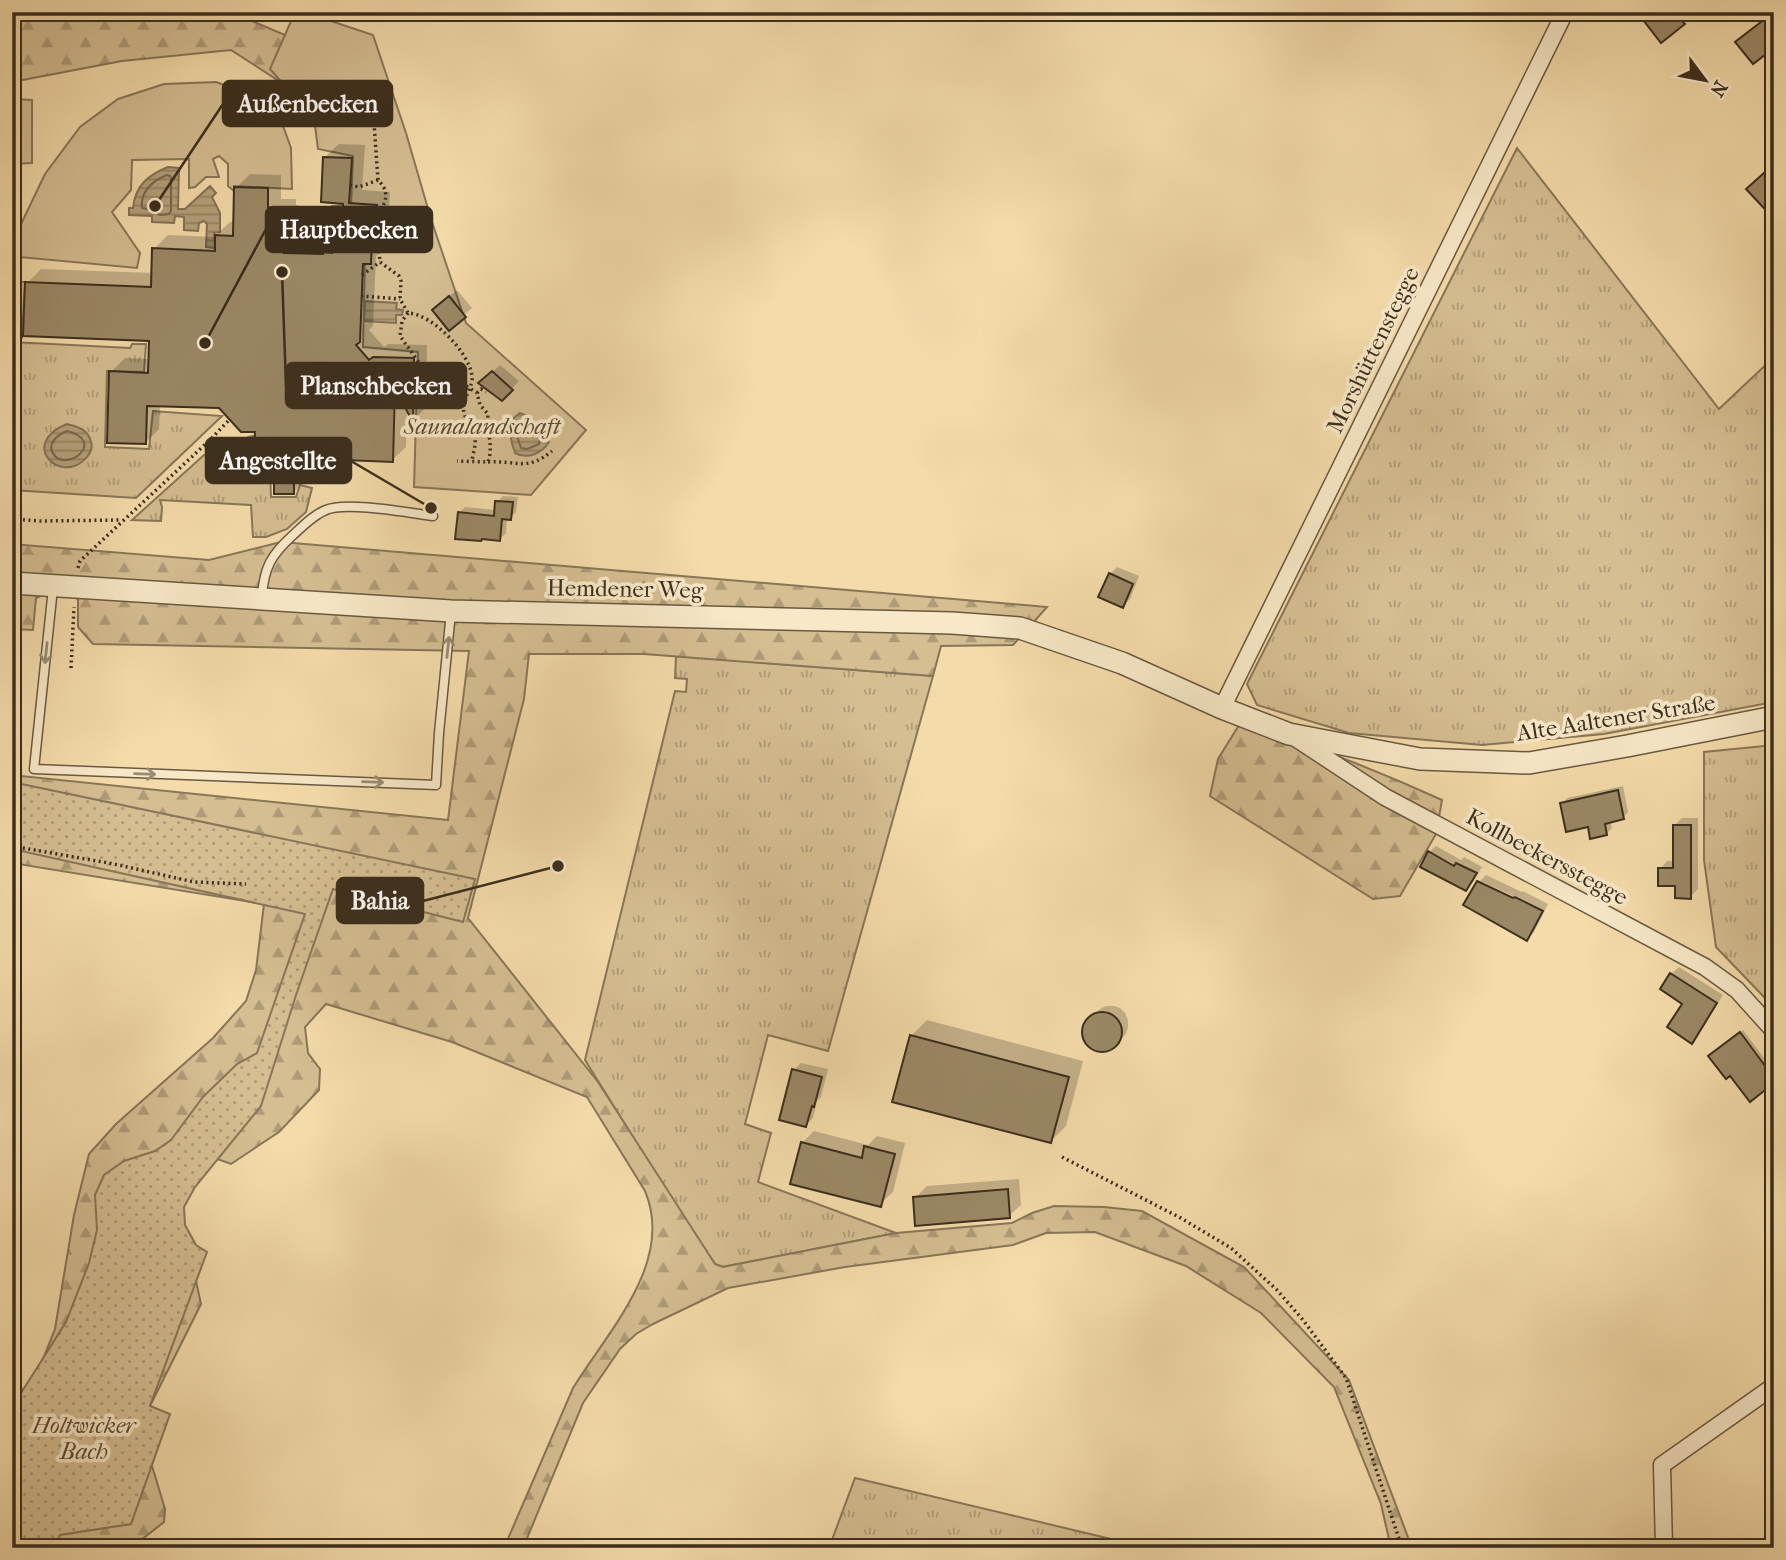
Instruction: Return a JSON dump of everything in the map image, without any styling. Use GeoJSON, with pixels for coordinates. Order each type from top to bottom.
{"type":"FeatureCollection","features":[{"type":"Feature","properties":{"kind":"street","name":"Morshüttenstegge"},"geometry":{"type":"LineString","coordinates":[[1222,708],[1565,12]]}},
{"type":"Feature","properties":{"kind":"street","name":"Hemdener Weg"},"geometry":{"type":"LineString","coordinates":[[12,583],[451,611],[952,623],[1020,628],[1122,663],[1222,708]]}},
{"type":"Feature","properties":{"kind":"street","name":"Alte Aaltener Straße"},"geometry":{"type":"LineString","coordinates":[[1222,708],[1289,734],[1420,759],[1529,763],[1774,717]]}},
{"type":"Feature","properties":{"kind":"street","name":"Kollbeckersstegge"},"geometry":{"type":"LineString","coordinates":[[1289,734],[1385,797],[1705,967],[1737,990],[1774,1031]]}},
{"type":"Feature","properties":{"kind":"street"},"geometry":{"type":"LineString","coordinates":[[1664,1548],[1662,1465],[1774,1386]]}},
{"type":"Feature","properties":{"kind":"lane"},"geometry":{"type":"LineString","coordinates":[[262,599],[263,578],[268,562],[308,522],[326,509],[347,506],[433,516]]}},
{"type":"Feature","properties":{"kind":"lane"},"geometry":{"type":"LineString","coordinates":[[53,586],[34,769],[436,785],[451,611]]}},
{"type":"Feature","properties":{"kind":"path"},"geometry":{"type":"LineString","coordinates":[[374,123],[378,180],[386,187],[386,199],[377,224],[380,262],[399,276],[400,299],[408,313],[440,328],[467,360],[473,377],[464,412],[475,438],[472,460]]}},
{"type":"Feature","properties":{"kind":"path"},"geometry":{"type":"LineString","coordinates":[[350,185],[359,187],[378,180]]}},
{"type":"Feature","properties":{"kind":"path"},"geometry":{"type":"LineString","coordinates":[[362,275],[380,262]]}},
{"type":"Feature","properties":{"kind":"path"},"geometry":{"type":"LineString","coordinates":[[361,296],[400,299]]}},
{"type":"Feature","properties":{"kind":"path"},"geometry":{"type":"LineString","coordinates":[[408,313],[402,321],[400,336],[425,372]]}},
{"type":"Feature","properties":{"kind":"path"},"geometry":{"type":"LineString","coordinates":[[414,373],[441,374],[477,393],[480,405],[488,414],[492,452],[488,461]]}},
{"type":"Feature","properties":{"kind":"path"},"geometry":{"type":"LineString","coordinates":[[477,393],[481,389],[486,392]]}},
{"type":"Feature","properties":{"kind":"path"},"geometry":{"type":"LineString","coordinates":[[71,668],[80,561],[230,419]]}},
{"type":"Feature","properties":{"kind":"path"},"geometry":{"type":"LineString","coordinates":[[457,461],[501,461],[515,465],[535,462],[552,451]]}},
{"type":"Feature","properties":{"kind":"path"},"geometry":{"type":"LineString","coordinates":[[12,519],[123,520]]}},
{"type":"Feature","properties":{"kind":"path"},"geometry":{"type":"LineString","coordinates":[[12,846],[114,864],[194,882],[246,884]]}},
{"type":"Feature","properties":{"kind":"path"},"geometry":{"type":"LineString","coordinates":[[1062,1157],[1179,1217],[1231,1248],[1277,1290],[1346,1378],[1402,1548]]}},
{"type":"Feature","properties":{"kind":"green space"},"geometry":{"type":"Polygon","coordinates":[[[12,12],[248,12],[247,19],[311,46],[343,88],[282,83],[231,50],[122,61],[12,82],[12,12]]]}},
{"type":"Feature","properties":{"kind":"green space","name":"Saunalandschaft"},"geometry":{"type":"Polygon","coordinates":[[[295,12],[304,12],[373,35],[466,323],[586,430],[531,495],[414,487],[418,352],[363,347],[365,255],[331,250],[332,206],[351,206],[353,156],[318,149],[314,118],[270,69],[295,12]]]}},
{"type":"Feature","properties":{"kind":"green space"},"geometry":{"type":"Polygon","coordinates":[[[216,82],[258,97],[282,123],[291,148],[292,189],[234,186],[234,191],[228,186],[228,164],[219,156],[213,159],[219,177],[206,177],[195,187],[189,188],[189,159],[132,160],[131,190],[112,212],[140,253],[137,268],[20,257],[19,282],[25,282],[22,338],[12,337],[12,243],[45,174],[80,127],[118,99],[164,84],[216,82]]]}},
{"type":"Feature","properties":{"kind":"green space"},"geometry":{"type":"Polygon","coordinates":[[[12,99],[32,100],[32,163],[12,164],[12,99]]]}},
{"type":"Feature","properties":{"kind":"green space"},"geometry":{"type":"Polygon","coordinates":[[[1517,148],[1719,409],[1774,357],[1774,702],[1604,734],[1482,745],[1349,733],[1257,705],[1247,684],[1517,148]]]}},
{"type":"Feature","properties":{"kind":"green space"},"geometry":{"type":"Polygon","coordinates":[[[12,342],[130,348],[132,344],[146,344],[144,372],[107,371],[105,447],[149,449],[153,411],[222,416],[136,498],[12,490],[12,342]]]}},
{"type":"Feature","properties":{"kind":"green space"},"geometry":{"type":"Polygon","coordinates":[[[253,436],[253,459],[296,461],[295,467],[270,468],[271,497],[296,497],[300,485],[312,488],[306,512],[287,529],[266,537],[253,537],[251,505],[160,500],[161,521],[132,520],[204,455],[246,458],[248,437],[253,436]]]}},
{"type":"Feature","properties":{"kind":"green space"},"geometry":{"type":"Polygon","coordinates":[[[281,542],[1047,607],[1013,645],[941,646],[933,676],[644,654],[529,654],[524,699],[468,918],[598,1082],[715,1264],[723,1267],[896,1233],[1012,1223],[1054,1206],[1142,1211],[1244,1267],[1349,1380],[1412,1548],[1391,1548],[1381,1504],[1334,1387],[1261,1313],[1186,1266],[1095,1232],[1046,1233],[1013,1245],[845,1267],[728,1288],[653,1324],[636,1334],[620,1349],[583,1403],[523,1548],[504,1548],[573,1388],[619,1319],[645,1270],[651,1244],[652,1218],[645,1191],[587,1097],[452,1042],[326,1004],[305,1027],[308,1053],[320,1069],[319,1090],[279,1132],[231,1164],[212,1157],[164,1195],[187,1239],[201,1304],[140,1426],[165,1509],[164,1522],[131,1548],[12,1548],[12,1397],[34,1381],[55,1329],[74,1215],[89,1154],[116,1124],[213,1038],[246,1001],[256,970],[264,904],[12,863],[12,775],[448,820],[469,651],[93,644],[78,627],[78,599],[57,594],[36,598],[33,630],[12,629],[12,544],[209,560],[281,542]]]}},
{"type":"Feature","properties":{"kind":"green space"},"geometry":{"type":"Polygon","coordinates":[[[676,656],[933,676],[828,1051],[768,1035],[745,1124],[771,1133],[758,1182],[896,1233],[722,1267],[715,1264],[585,1060],[675,691],[686,692],[687,679],[675,678],[676,656]]]}},
{"type":"Feature","properties":{"kind":"green space"},"geometry":{"type":"Polygon","coordinates":[[[1241,722],[1343,758],[1442,800],[1436,834],[1400,896],[1373,899],[1210,796],[1218,759],[1241,722]]]}},
{"type":"Feature","properties":{"kind":"green space"},"geometry":{"type":"Polygon","coordinates":[[[1774,745],[1774,1010],[1716,947],[1704,860],[1704,752],[1774,745]]]}},
{"type":"Feature","properties":{"kind":"green space","name":"Holtwicker Bach"},"geometry":{"type":"Polygon","coordinates":[[[12,782],[475,879],[463,922],[333,889],[261,1106],[195,1187],[184,1207],[185,1225],[196,1245],[207,1252],[150,1406],[170,1414],[131,1524],[60,1535],[55,1548],[12,1548],[12,1402],[16,1401],[66,1322],[89,1263],[97,1230],[95,1195],[104,1175],[124,1161],[155,1151],[171,1140],[203,1097],[237,1064],[257,1053],[305,914],[12,849],[12,782]]]}},
{"type":"Feature","properties":{"kind":"green space"},"geometry":{"type":"Polygon","coordinates":[[[855,1478],[1149,1548],[829,1548],[855,1478]]]}},
{"type":"Feature","properties":{"kind":"water"},"geometry":{"type":"Polygon","coordinates":[[[168,167],[179,168],[178,209],[185,209],[210,186],[216,193],[212,197],[220,213],[220,232],[214,233],[215,248],[206,247],[207,224],[204,221],[199,223],[198,231],[184,230],[184,217],[175,216],[174,223],[152,222],[152,216],[129,215],[129,208],[133,208],[136,193],[144,182],[168,167]]]}},
{"type":"Feature","properties":{"kind":"water"},"geometry":{"type":"Polygon","coordinates":[[[365,301],[397,303],[396,309],[403,310],[402,315],[396,315],[396,323],[364,321],[365,301]]]}},
{"type":"Feature","properties":{"kind":"water"},"geometry":{"type":"Polygon","coordinates":[[[520,413],[548,437],[549,442],[539,452],[525,456],[515,453],[510,421],[520,413]]]}},
{"type":"Feature","properties":{"kind":"water"},"geometry":{"type":"Polygon","coordinates":[[[67,424],[85,431],[92,446],[87,457],[77,465],[66,467],[49,459],[45,451],[46,442],[52,432],[67,424]]]}},
{"type":"Feature","properties":{"kind":"building"},"geometry":{"type":"Polygon","coordinates":[[[1637,12],[1696,12],[1661,43],[1637,12]]]}},
{"type":"Feature","properties":{"kind":"building"},"geometry":{"type":"Polygon","coordinates":[[[1774,12],[1774,48],[1753,64],[1735,42],[1774,12]]]}},
{"type":"Feature","properties":{"kind":"building"},"geometry":{"type":"Polygon","coordinates":[[[323,157],[352,158],[349,203],[377,205],[371,264],[363,264],[360,342],[356,345],[369,360],[373,357],[414,358],[413,423],[395,387],[393,462],[294,458],[294,494],[274,494],[274,457],[254,456],[255,432],[241,432],[219,408],[147,406],[146,444],[107,443],[109,371],[148,373],[149,341],[23,336],[25,282],[151,287],[152,248],[215,251],[215,235],[233,236],[234,187],[268,188],[268,212],[283,212],[284,253],[332,253],[332,244],[342,244],[343,204],[321,202],[323,157]]]}},
{"type":"Feature","properties":{"kind":"building"},"geometry":{"type":"Polygon","coordinates":[[[1774,164],[1774,219],[1746,189],[1774,164]]]}},
{"type":"Feature","properties":{"kind":"building"},"geometry":{"type":"Polygon","coordinates":[[[449,296],[466,317],[449,331],[432,310],[449,296]]]}},
{"type":"Feature","properties":{"kind":"building"},"geometry":{"type":"Polygon","coordinates":[[[492,371],[513,390],[502,401],[478,383],[492,371]]]}},
{"type":"Feature","properties":{"kind":"building"},"geometry":{"type":"Polygon","coordinates":[[[495,501],[513,502],[511,520],[502,519],[500,541],[455,539],[458,512],[494,516],[495,501]]]}},
{"type":"Feature","properties":{"kind":"building"},"geometry":{"type":"Polygon","coordinates":[[[1109,573],[1133,584],[1123,608],[1098,597],[1109,573]]]}},
{"type":"Feature","properties":{"kind":"building"},"geometry":{"type":"Polygon","coordinates":[[[1618,790],[1624,819],[1605,824],[1607,835],[1590,839],[1588,827],[1566,832],[1560,803],[1618,790]]]}},
{"type":"Feature","properties":{"kind":"building"},"geometry":{"type":"Polygon","coordinates":[[[1673,825],[1691,825],[1691,899],[1675,898],[1675,886],[1658,886],[1658,868],[1673,868],[1673,825]]]}},
{"type":"Feature","properties":{"kind":"building"},"geometry":{"type":"Polygon","coordinates":[[[1428,851],[1454,866],[1456,863],[1477,873],[1466,891],[1420,867],[1428,851]]]}},
{"type":"Feature","properties":{"kind":"building"},"geometry":{"type":"Polygon","coordinates":[[[1477,881],[1543,911],[1527,941],[1463,905],[1477,881]]]}},
{"type":"Feature","properties":{"kind":"building"},"geometry":{"type":"Polygon","coordinates":[[[1670,973],[1717,1003],[1692,1044],[1667,1027],[1682,1004],[1660,989],[1670,973]]]}},
{"type":"Feature","properties":{"kind":"building"},"geometry":{"type":"Polygon","coordinates":[[[1102,1012],[1116,1018],[1122,1032],[1116,1046],[1102,1052],[1088,1046],[1082,1032],[1088,1018],[1102,1012]]]}},
{"type":"Feature","properties":{"kind":"building"},"geometry":{"type":"Polygon","coordinates":[[[1740,1032],[1774,1078],[1774,1083],[1750,1102],[1730,1076],[1726,1079],[1708,1056],[1740,1032]]]}},
{"type":"Feature","properties":{"kind":"building"},"geometry":{"type":"Polygon","coordinates":[[[910,1035],[1069,1077],[1051,1143],[892,1102],[910,1035]]]}},
{"type":"Feature","properties":{"kind":"building"},"geometry":{"type":"Polygon","coordinates":[[[792,1069],[822,1077],[806,1127],[779,1120],[792,1069]]]}},
{"type":"Feature","properties":{"kind":"building"},"geometry":{"type":"Polygon","coordinates":[[[801,1142],[862,1158],[864,1146],[895,1154],[881,1207],[790,1184],[801,1142]]]}},
{"type":"Feature","properties":{"kind":"building"},"geometry":{"type":"Polygon","coordinates":[[[1008,1189],[1010,1218],[915,1226],[913,1197],[1008,1189]]]}},
{"type":"Feature","properties":{"kind":"place","name":"Außenbecken"},"geometry":{"type":"Point","coordinates":[155,206]}},
{"type":"Feature","properties":{"kind":"place","name":"Planschbecken"},"geometry":{"type":"Point","coordinates":[282,272]}},
{"type":"Feature","properties":{"kind":"place","name":"Hauptbecken"},"geometry":{"type":"Point","coordinates":[205,343]}},
{"type":"Feature","properties":{"kind":"place","name":"Angestellte"},"geometry":{"type":"Point","coordinates":[431,508]}},
{"type":"Feature","properties":{"kind":"place","name":"Bahia"},"geometry":{"type":"Point","coordinates":[558,866]}}]}
